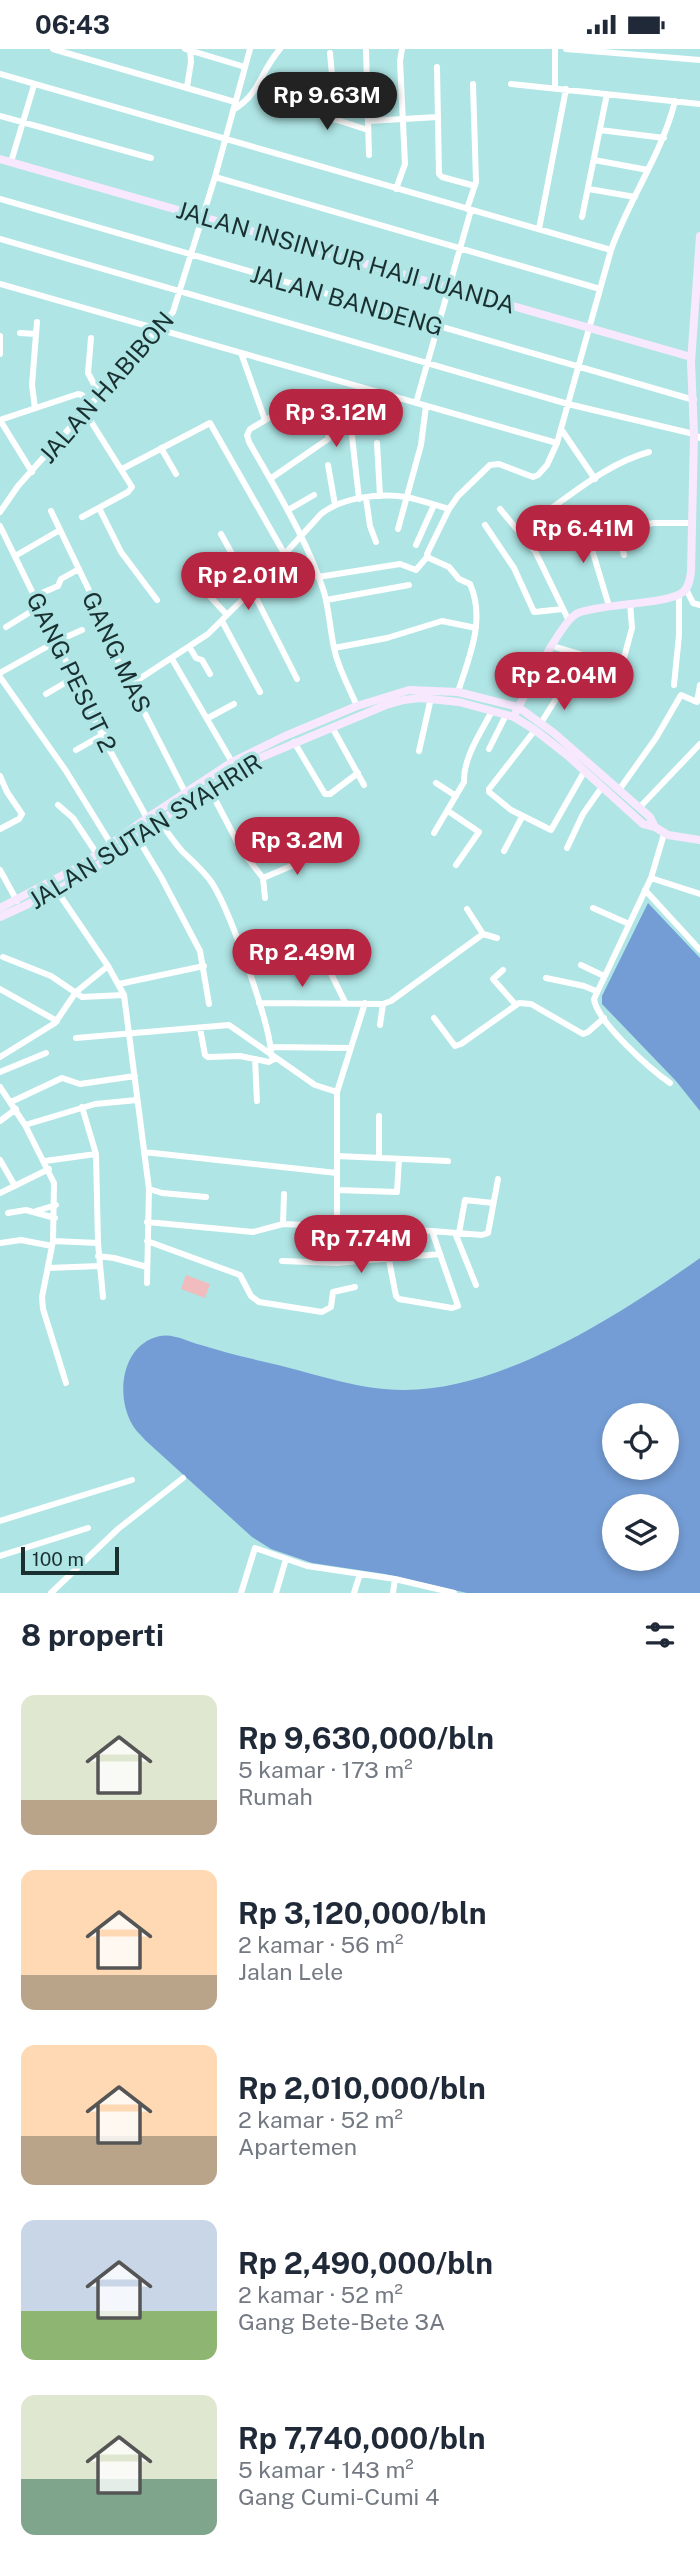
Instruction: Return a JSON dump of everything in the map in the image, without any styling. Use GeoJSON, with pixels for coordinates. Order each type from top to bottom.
{"type":"FeatureCollection","features":[{"type":"Feature","properties":{"kind":"street"},"geometry":{"type":"LineString","coordinates":[[53,49],[235,102]]}},
{"type":"Feature","properties":{"kind":"street"},"geometry":{"type":"LineString","coordinates":[[187,87],[191,62],[188,49]]}},
{"type":"Feature","properties":{"kind":"street"},"geometry":{"type":"LineString","coordinates":[[188,49],[245,67]]}},
{"type":"Feature","properties":{"kind":"street","name":"JALAN HABIBON"},"geometry":{"type":"LineString","coordinates":[[0,512],[5,498],[32,472],[157,328],[168,320],[180,293],[250,49]]}},
{"type":"Feature","properties":{"kind":"street"},"geometry":{"type":"LineString","coordinates":[[233,110],[253,95],[267,64],[280,49]]}},
{"type":"Feature","properties":{"kind":"street"},"geometry":{"type":"LineString","coordinates":[[366,49],[369,155]]}},
{"type":"Feature","properties":{"kind":"street"},"geometry":{"type":"LineString","coordinates":[[396,189],[404,168],[400,61],[402,49]]}},
{"type":"Feature","properties":{"kind":"street"},"geometry":{"type":"LineString","coordinates":[[555,49],[555,87]]}},
{"type":"Feature","properties":{"kind":"street"},"geometry":{"type":"LineString","coordinates":[[566,49],[700,60]]}},
{"type":"Feature","properties":{"kind":"street"},"geometry":{"type":"LineString","coordinates":[[330,53],[336,120]]}},
{"type":"Feature","properties":{"kind":"street"},"geometry":{"type":"LineString","coordinates":[[437,67],[440,176],[475,186]]}},
{"type":"Feature","properties":{"kind":"street"},"geometry":{"type":"LineString","coordinates":[[0,74],[611,250]]}},
{"type":"Feature","properties":{"kind":"street"},"geometry":{"type":"LineString","coordinates":[[416,403],[475,186],[473,84]]}},
{"type":"Feature","properties":{"kind":"street"},"geometry":{"type":"LineString","coordinates":[[11,162],[34,85]]}},
{"type":"Feature","properties":{"kind":"street"},"geometry":{"type":"LineString","coordinates":[[511,85],[555,87],[700,104]]}},
{"type":"Feature","properties":{"kind":"street"},"geometry":{"type":"LineString","coordinates":[[539,229],[566,89]]}},
{"type":"Feature","properties":{"kind":"street"},"geometry":{"type":"LineString","coordinates":[[582,218],[607,94]]}},
{"type":"Feature","properties":{"kind":"street"},"geometry":{"type":"LineString","coordinates":[[318,577],[400,564],[416,571],[427,557],[449,509],[458,496],[493,464],[530,476],[538,475],[550,460],[617,232],[664,138],[675,101]]}},
{"type":"Feature","properties":{"kind":"street"},"geometry":{"type":"LineString","coordinates":[[294,106],[369,130]]}},
{"type":"Feature","properties":{"kind":"street"},"geometry":{"type":"LineString","coordinates":[[0,116],[151,158]]}},
{"type":"Feature","properties":{"kind":"street"},"geometry":{"type":"LineString","coordinates":[[368,121],[438,117]]}},
{"type":"Feature","properties":{"kind":"street"},"geometry":{"type":"LineString","coordinates":[[600,130],[664,138]]}},
{"type":"Feature","properties":{"kind":"street","name":"JALAN INSINYUR HAJI JUANDA"},"geometry":{"type":"LineString","coordinates":[[0,159],[694,360]]}},
{"type":"Feature","properties":{"kind":"street"},"geometry":{"type":"LineString","coordinates":[[594,160],[648,170]]}},
{"type":"Feature","properties":{"kind":"street"},"geometry":{"type":"LineString","coordinates":[[215,177],[600,289]]}},
{"type":"Feature","properties":{"kind":"street"},"geometry":{"type":"LineString","coordinates":[[589,189],[635,197]]}},
{"type":"Feature","properties":{"kind":"street","name":"JALAN BANDENG"},"geometry":{"type":"LineString","coordinates":[[0,199],[694,400]]}},
{"type":"Feature","properties":{"kind":"street"},"geometry":{"type":"LineString","coordinates":[[0,239],[697,442]]}},
{"type":"Feature","properties":{"kind":"street"},"geometry":{"type":"LineString","coordinates":[[674,685],[683,591],[691,572],[697,442],[694,360],[700,239]]}},
{"type":"Feature","properties":{"kind":"street"},"geometry":{"type":"LineString","coordinates":[[0,284],[557,443]]}},
{"type":"Feature","properties":{"kind":"street"},"geometry":{"type":"LineString","coordinates":[[35,408],[32,386],[37,322]]}},
{"type":"Feature","properties":{"kind":"street"},"geometry":{"type":"LineString","coordinates":[[20,333],[36,334]]}},
{"type":"Feature","properties":{"kind":"street"},"geometry":{"type":"LineString","coordinates":[[0,336],[0,354]]}},
{"type":"Feature","properties":{"kind":"street"},"geometry":{"type":"LineString","coordinates":[[91,338],[88,373],[100,395]]}},
{"type":"Feature","properties":{"kind":"street"},"geometry":{"type":"LineString","coordinates":[[241,353],[265,419]]}},
{"type":"Feature","properties":{"kind":"street"},"geometry":{"type":"LineString","coordinates":[[32,472],[0,420],[78,394],[82,395],[132,489],[82,517]]}},
{"type":"Feature","properties":{"kind":"street"},"geometry":{"type":"LineString","coordinates":[[398,529],[421,445],[426,406]]}},
{"type":"Feature","properties":{"kind":"street"},"geometry":{"type":"LineString","coordinates":[[270,479],[328,439],[330,432],[326,420],[319,415],[281,411],[250,429],[247,435],[270,479],[288,510],[318,577],[326,600],[334,648],[356,706]]}},
{"type":"Feature","properties":{"kind":"street"},"geometry":{"type":"LineString","coordinates":[[122,469],[208,423],[212,424],[284,553]]}},
{"type":"Feature","properties":{"kind":"street"},"geometry":{"type":"LineString","coordinates":[[351,427],[363,499],[376,542]]}},
{"type":"Feature","properties":{"kind":"street"},"geometry":{"type":"LineString","coordinates":[[561,429],[595,479]]}},
{"type":"Feature","properties":{"kind":"street"},"geometry":{"type":"LineString","coordinates":[[377,443],[380,496]]}},
{"type":"Feature","properties":{"kind":"street"},"geometry":{"type":"LineString","coordinates":[[161,448],[176,474]]}},
{"type":"Feature","properties":{"kind":"street"},"geometry":{"type":"LineString","coordinates":[[522,536],[536,524],[539,517],[595,479],[626,459],[649,452]]}},
{"type":"Feature","properties":{"kind":"street"},"geometry":{"type":"LineString","coordinates":[[327,465],[335,505]]}},
{"type":"Feature","properties":{"kind":"street"},"geometry":{"type":"LineString","coordinates":[[288,510],[314,495]]}},
{"type":"Feature","properties":{"kind":"street"},"geometry":{"type":"LineString","coordinates":[[130,685],[190,648],[253,590],[321,513],[335,505],[380,496],[405,497],[449,509]]}},
{"type":"Feature","properties":{"kind":"street"},"geometry":{"type":"LineString","coordinates":[[416,545],[433,505]]}},
{"type":"Feature","properties":{"kind":"street"},"geometry":{"type":"LineString","coordinates":[[99,508],[121,551],[157,600]]}},
{"type":"Feature","properties":{"kind":"street"},"geometry":{"type":"LineString","coordinates":[[500,509],[543,565],[568,619]]}},
{"type":"Feature","properties":{"kind":"street","name":"GANG MAS"},"geometry":{"type":"LineString","coordinates":[[51,511],[99,609],[113,649],[130,685],[185,792]]}},
{"type":"Feature","properties":{"kind":"street"},"geometry":{"type":"LineString","coordinates":[[587,519],[587,533],[609,606]]}},
{"type":"Feature","properties":{"kind":"street"},"geometry":{"type":"LineString","coordinates":[[587,533],[654,523],[692,523]]}},
{"type":"Feature","properties":{"kind":"street","name":"GANG PESUT 2"},"geometry":{"type":"LineString","coordinates":[[0,526],[104,734],[108,747],[147,818]]}},
{"type":"Feature","properties":{"kind":"street"},"geometry":{"type":"LineString","coordinates":[[485,526],[514,568],[534,612],[563,609]]}},
{"type":"Feature","properties":{"kind":"street"},"geometry":{"type":"LineString","coordinates":[[617,527],[624,555]]}},
{"type":"Feature","properties":{"kind":"street"},"geometry":{"type":"LineString","coordinates":[[15,556],[60,530]]}},
{"type":"Feature","properties":{"kind":"street"},"geometry":{"type":"LineString","coordinates":[[221,534],[253,590],[297,679]]}},
{"type":"Feature","properties":{"kind":"street"},"geometry":{"type":"LineString","coordinates":[[427,557],[451,568],[459,579],[470,584],[475,597],[476,628],[458,692]]}},
{"type":"Feature","properties":{"kind":"street"},"geometry":{"type":"LineString","coordinates":[[190,564],[224,618],[260,692]]}},
{"type":"Feature","properties":{"kind":"street"},"geometry":{"type":"LineString","coordinates":[[35,596],[58,586],[61,579],[79,569]]}},
{"type":"Feature","properties":{"kind":"street"},"geometry":{"type":"LineString","coordinates":[[326,600],[409,585]]}},
{"type":"Feature","properties":{"kind":"street"},"geometry":{"type":"LineString","coordinates":[[489,749],[518,707],[568,619],[583,611],[683,591]]}},
{"type":"Feature","properties":{"kind":"street"},"geometry":{"type":"LineString","coordinates":[[683,591],[693,603],[700,605]]}},
{"type":"Feature","properties":{"kind":"street"},"geometry":{"type":"LineString","coordinates":[[621,669],[632,628],[630,603]]}},
{"type":"Feature","properties":{"kind":"street"},"geometry":{"type":"LineString","coordinates":[[6,627],[40,606]]}},
{"type":"Feature","properties":{"kind":"street"},"geometry":{"type":"LineString","coordinates":[[334,648],[387,638],[442,621],[476,628]]}},
{"type":"Feature","properties":{"kind":"street"},"geometry":{"type":"LineString","coordinates":[[82,630],[57,641],[0,675],[66,771],[111,844]]}},
{"type":"Feature","properties":{"kind":"street"},"geometry":{"type":"LineString","coordinates":[[552,646],[589,657]]}},
{"type":"Feature","properties":{"kind":"street"},"geometry":{"type":"LineString","coordinates":[[190,648],[196,658],[202,660],[210,674]]}},
{"type":"Feature","properties":{"kind":"street"},"geometry":{"type":"LineString","coordinates":[[172,659],[232,762]]}},
{"type":"Feature","properties":{"kind":"street"},"geometry":{"type":"LineString","coordinates":[[46,694],[75,677]]}},
{"type":"Feature","properties":{"kind":"street"},"geometry":{"type":"LineString","coordinates":[[619,790],[656,738],[681,695],[697,702],[700,685]]}},
{"type":"Feature","properties":{"kind":"street"},"geometry":{"type":"LineString","coordinates":[[564,686],[538,727],[488,790],[523,817],[551,830],[584,772]]}},
{"type":"Feature","properties":{"kind":"street","name":"JALAN SUTAN SYAHRIR"},"geometry":{"type":"LineString","coordinates":[[0,908],[87,873],[209,788],[292,738],[356,706],[409,690],[458,692],[518,707],[584,772],[643,824],[655,827]]}},
{"type":"Feature","properties":{"kind":"street"},"geometry":{"type":"LineString","coordinates":[[419,751],[431,698]]}},
{"type":"Feature","properties":{"kind":"street","name":"JALAN SUTAN SYAHRIR"},"geometry":{"type":"LineString","coordinates":[[0,917],[54,887],[147,818],[232,762],[292,738],[332,727],[404,700],[431,698],[459,702],[538,727],[619,790],[649,817],[655,827]]}},
{"type":"Feature","properties":{"kind":"street"},"geometry":{"type":"LineString","coordinates":[[208,718],[234,704]]}},
{"type":"Feature","properties":{"kind":"street"},"geometry":{"type":"LineString","coordinates":[[434,833],[464,782],[463,774],[492,711]]}},
{"type":"Feature","properties":{"kind":"street"},"geometry":{"type":"LineString","coordinates":[[332,727],[364,785]]}},
{"type":"Feature","properties":{"kind":"street"},"geometry":{"type":"LineString","coordinates":[[76,750],[104,734]]}},
{"type":"Feature","properties":{"kind":"street"},"geometry":{"type":"LineString","coordinates":[[292,738],[325,794],[330,794],[358,773]]}},
{"type":"Feature","properties":{"kind":"street"},"geometry":{"type":"LineString","coordinates":[[639,808],[700,744]]}},
{"type":"Feature","properties":{"kind":"street"},"geometry":{"type":"LineString","coordinates":[[0,776],[22,814],[19,819],[0,829]]}},
{"type":"Feature","properties":{"kind":"street"},"geometry":{"type":"LineString","coordinates":[[436,783],[456,796]]}},
{"type":"Feature","properties":{"kind":"street"},"geometry":{"type":"LineString","coordinates":[[567,848],[583,814],[602,787]]}},
{"type":"Feature","properties":{"kind":"street"},"geometry":{"type":"LineString","coordinates":[[209,788],[242,851],[263,878],[265,898]]}},
{"type":"Feature","properties":{"kind":"street"},"geometry":{"type":"LineString","coordinates":[[58,806],[73,818],[97,854]]}},
{"type":"Feature","properties":{"kind":"street"},"geometry":{"type":"LineString","coordinates":[[448,811],[479,832],[456,865]]}},
{"type":"Feature","properties":{"kind":"street"},"geometry":{"type":"LineString","coordinates":[[504,851],[523,817]]}},
{"type":"Feature","properties":{"kind":"street"},"geometry":{"type":"LineString","coordinates":[[159,821],[212,883],[226,910],[259,1003],[273,1057],[269,1062],[240,1056],[206,1056],[200,1028]]}},
{"type":"Feature","properties":{"kind":"street"},"geometry":{"type":"LineString","coordinates":[[655,827],[664,834],[700,840]]}},
{"type":"Feature","properties":{"kind":"street"},"geometry":{"type":"LineString","coordinates":[[664,834],[651,878],[596,991],[594,1003],[639,1059],[670,1083]]}},
{"type":"Feature","properties":{"kind":"street"},"geometry":{"type":"LineString","coordinates":[[137,837],[200,951],[209,1004]]}},
{"type":"Feature","properties":{"kind":"street"},"geometry":{"type":"LineString","coordinates":[[263,878],[310,858],[324,856]]}},
{"type":"Feature","properties":{"kind":"street"},"geometry":{"type":"LineString","coordinates":[[0,870],[17,901]]}},
{"type":"Feature","properties":{"kind":"street"},"geometry":{"type":"LineString","coordinates":[[651,878],[700,894]]}},
{"type":"Feature","properties":{"kind":"street"},"geometry":{"type":"LineString","coordinates":[[54,887],[108,966],[124,995],[149,1189],[147,1283]]}},
{"type":"Feature","properties":{"kind":"street"},"geometry":{"type":"LineString","coordinates":[[645,890],[700,950]]}},
{"type":"Feature","properties":{"kind":"street"},"geometry":{"type":"LineString","coordinates":[[593,908],[628,924]]}},
{"type":"Feature","properties":{"kind":"street"},"geometry":{"type":"LineString","coordinates":[[467,909],[483,934],[498,938]]}},
{"type":"Feature","properties":{"kind":"street"},"geometry":{"type":"LineString","coordinates":[[259,1003],[383,1004],[391,1001],[483,934]]}},
{"type":"Feature","properties":{"kind":"street"},"geometry":{"type":"LineString","coordinates":[[319,950],[345,1002]]}},
{"type":"Feature","properties":{"kind":"street"},"geometry":{"type":"LineString","coordinates":[[3,957],[44,973],[85,997],[124,995]]}},
{"type":"Feature","properties":{"kind":"street"},"geometry":{"type":"LineString","coordinates":[[581,965],[604,976]]}},
{"type":"Feature","properties":{"kind":"street"},"geometry":{"type":"LineString","coordinates":[[0,1057],[57,1021],[76,992],[108,966]]}},
{"type":"Feature","properties":{"kind":"street"},"geometry":{"type":"LineString","coordinates":[[118,984],[204,967]]}},
{"type":"Feature","properties":{"kind":"street"},"geometry":{"type":"LineString","coordinates":[[503,970],[494,979],[515,1004]]}},
{"type":"Feature","properties":{"kind":"street"},"geometry":{"type":"LineString","coordinates":[[546,978],[596,991]]}},
{"type":"Feature","properties":{"kind":"street"},"geometry":{"type":"LineString","coordinates":[[0,989],[57,1021]]}},
{"type":"Feature","properties":{"kind":"street"},"geometry":{"type":"LineString","coordinates":[[434,1019],[453,1044],[458,1045],[515,1004],[523,1002],[583,1034],[604,1018]]}},
{"type":"Feature","properties":{"kind":"street"},"geometry":{"type":"LineString","coordinates":[[337,1263],[337,1092],[365,1003]]}},
{"type":"Feature","properties":{"kind":"street"},"geometry":{"type":"LineString","coordinates":[[380,1025],[383,1004]]}},
{"type":"Feature","properties":{"kind":"street"},"geometry":{"type":"LineString","coordinates":[[76,1038],[229,1025],[315,1085],[337,1092]]}},
{"type":"Feature","properties":{"kind":"street"},"geometry":{"type":"LineString","coordinates":[[271,1047],[350,1048]]}},
{"type":"Feature","properties":{"kind":"street"},"geometry":{"type":"LineString","coordinates":[[0,1072],[46,1053]]}},
{"type":"Feature","properties":{"kind":"street"},"geometry":{"type":"LineString","coordinates":[[255,1059],[257,1101]]}},
{"type":"Feature","properties":{"kind":"street"},"geometry":{"type":"LineString","coordinates":[[11,1102],[62,1078],[80,1084],[135,1076]]}},
{"type":"Feature","properties":{"kind":"street"},"geometry":{"type":"LineString","coordinates":[[0,1087],[16,1109],[45,1161],[55,1188],[53,1244],[42,1297],[43,1309],[66,1383]]}},
{"type":"Feature","properties":{"kind":"street"},"geometry":{"type":"LineString","coordinates":[[25,1125],[82,1107],[137,1100]]}},
{"type":"Feature","properties":{"kind":"street"},"geometry":{"type":"LineString","coordinates":[[82,1107],[96,1154],[98,1256],[103,1297]]}},
{"type":"Feature","properties":{"kind":"street"},"geometry":{"type":"LineString","coordinates":[[0,1121],[16,1109]]}},
{"type":"Feature","properties":{"kind":"street"},"geometry":{"type":"LineString","coordinates":[[379,1117],[379,1159]]}},
{"type":"Feature","properties":{"kind":"street"},"geometry":{"type":"LineString","coordinates":[[144,1152],[337,1173]]}},
{"type":"Feature","properties":{"kind":"street"},"geometry":{"type":"LineString","coordinates":[[45,1161],[96,1154]]}},
{"type":"Feature","properties":{"kind":"street"},"geometry":{"type":"LineString","coordinates":[[337,1156],[448,1161]]}},
{"type":"Feature","properties":{"kind":"street"},"geometry":{"type":"LineString","coordinates":[[338,1190],[397,1192],[399,1159]]}},
{"type":"Feature","properties":{"kind":"street"},"geometry":{"type":"LineString","coordinates":[[0,1160],[15,1186]]}},
{"type":"Feature","properties":{"kind":"street"},"geometry":{"type":"LineString","coordinates":[[0,1193],[49,1169]]}},
{"type":"Feature","properties":{"kind":"street"},"geometry":{"type":"LineString","coordinates":[[147,1222],[253,1232],[283,1224],[482,1235],[488,1233],[498,1179]]}},
{"type":"Feature","properties":{"kind":"street"},"geometry":{"type":"LineString","coordinates":[[149,1189],[162,1193],[206,1197]]}},
{"type":"Feature","properties":{"kind":"street"},"geometry":{"type":"LineString","coordinates":[[283,1224],[284,1194]]}},
{"type":"Feature","properties":{"kind":"street"},"geometry":{"type":"LineString","coordinates":[[476,1285],[457,1233],[465,1200],[493,1203]]}},
{"type":"Feature","properties":{"kind":"street"},"geometry":{"type":"LineString","coordinates":[[34,1211],[55,1205]]}},
{"type":"Feature","properties":{"kind":"street"},"geometry":{"type":"LineString","coordinates":[[8,1213],[26,1210],[55,1218]]}},
{"type":"Feature","properties":{"kind":"street"},"geometry":{"type":"LineString","coordinates":[[388,1260],[399,1299],[455,1308],[458,1303],[432,1231]]}},
{"type":"Feature","properties":{"kind":"street"},"geometry":{"type":"LineString","coordinates":[[0,1243],[21,1240],[53,1244],[98,1243]]}},
{"type":"Feature","properties":{"kind":"street"},"geometry":{"type":"LineString","coordinates":[[147,1241],[240,1275],[251,1296],[259,1302],[322,1313],[331,1307],[333,1292],[355,1287]]}},
{"type":"Feature","properties":{"kind":"street"},"geometry":{"type":"LineString","coordinates":[[282,1261],[337,1263],[440,1254]]}},
{"type":"Feature","properties":{"kind":"street"},"geometry":{"type":"LineString","coordinates":[[98,1256],[147,1267]]}},
{"type":"Feature","properties":{"kind":"street"},"geometry":{"type":"LineString","coordinates":[[48,1268],[99,1265]]}},
{"type":"Feature","properties":{"kind":"street"},"geometry":{"type":"LineString","coordinates":[[51,1593],[118,1529],[183,1478]]}},
{"type":"Feature","properties":{"kind":"street"},"geometry":{"type":"LineString","coordinates":[[0,1521],[132,1480]]}},
{"type":"Feature","properties":{"kind":"street"},"geometry":{"type":"LineString","coordinates":[[0,1556],[88,1528]]}},
{"type":"Feature","properties":{"kind":"street"},"geometry":{"type":"LineString","coordinates":[[241,1593],[255,1548],[318,1568],[395,1579],[454,1593]]}},
{"type":"Feature","properties":{"kind":"street"},"geometry":{"type":"LineString","coordinates":[[276,1593],[286,1559]]}},
{"type":"Feature","properties":{"kind":"street"},"geometry":{"type":"LineString","coordinates":[[354,1593],[360,1574]]}},
{"type":"Feature","properties":{"kind":"street"},"geometry":{"type":"LineString","coordinates":[[393,1593],[395,1579]]}},
{"type":"Feature","properties":{"kind":"shaded area"},"geometry":{"type":"Polygon","coordinates":[[[186,1275],[210,1284],[205,1298],[181,1289],[186,1275]]]}},
{"type":"Feature","properties":{"kind":"water"},"geometry":{"type":"Polygon","coordinates":[[[648,903],[700,958],[700,1111],[676,1081],[602,1004],[602,996],[648,903]]]}},
{"type":"Feature","properties":{"kind":"water"},"geometry":{"type":"Polygon","coordinates":[[[700,1258],[700,1593],[467,1593],[385,1574],[312,1563],[271,1549],[252,1537],[145,1440],[133,1426],[124,1399],[123,1385],[130,1359],[147,1341],[165,1335],[355,1385],[403,1390],[441,1387],[480,1378],[520,1363],[597,1325],[700,1258]]]}}]}
